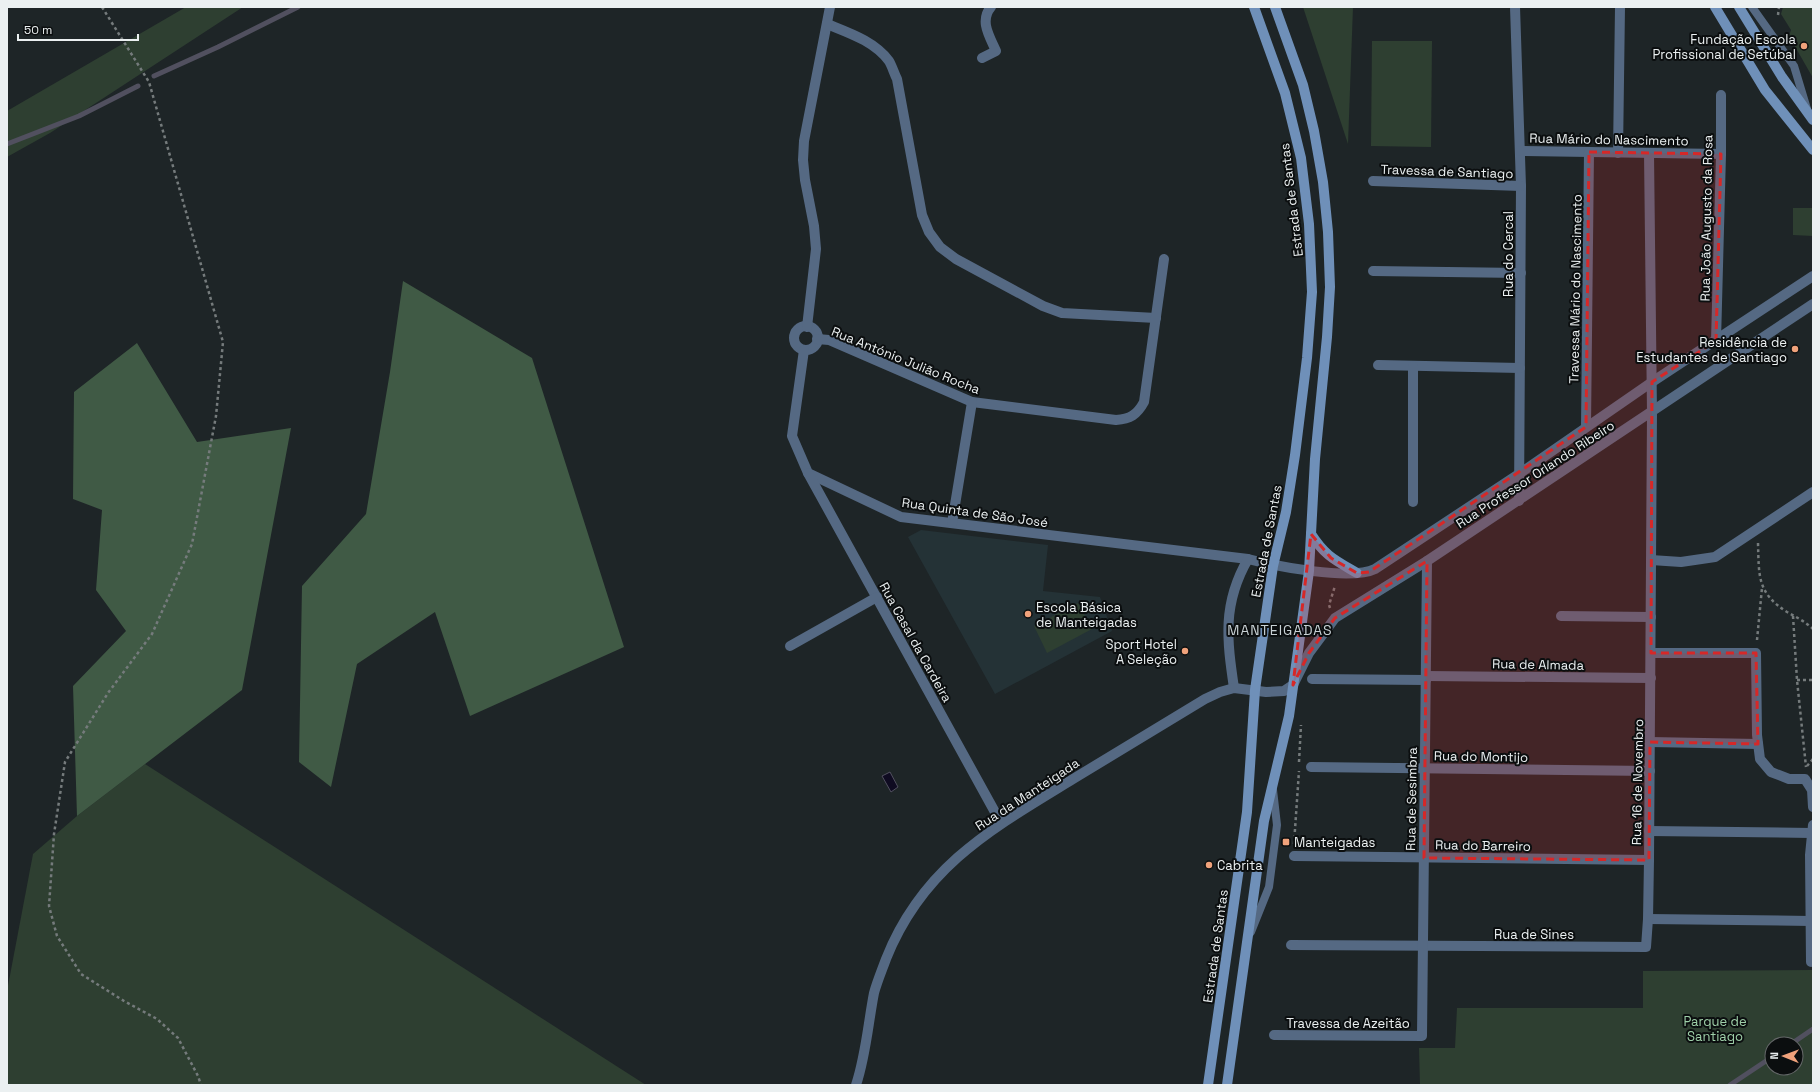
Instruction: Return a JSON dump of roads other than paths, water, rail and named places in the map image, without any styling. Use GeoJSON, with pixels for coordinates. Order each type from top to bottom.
{"type":"FeatureCollection","features":[{"type":"Feature","properties":{"kind":"main road","name":"Estrada de Santas"},"geometry":{"type":"LineString","coordinates":[[1208,1085],[1247,812],[1255,690],[1273,566],[1286,512],[1306,366],[1312,292],[1306,191],[1294,125],[1277,67],[1254,7]]}},
{"type":"Feature","properties":{"kind":"main road"},"geometry":{"type":"LineString","coordinates":[[1227,1085],[1264,821],[1287,723],[1309,571],[1315,459],[1330,287],[1328,232],[1323,182],[1314,131],[1303,85],[1275,7]]}},
{"type":"Feature","properties":{"kind":"main road"},"geometry":{"type":"LineString","coordinates":[[1716,7],[1765,90],[1813,150]]}},
{"type":"Feature","properties":{"kind":"main road"},"geometry":{"type":"LineString","coordinates":[[1739,7],[1782,77],[1811,117]]}},
{"type":"Feature","properties":{"kind":"main road"},"geometry":{"type":"LineString","coordinates":[[1311,534],[1322,550],[1330,558],[1357,573]]}},
{"type":"Feature","properties":{"kind":"street"},"geometry":{"type":"LineString","coordinates":[[807,327],[816,249],[814,226],[805,180],[803,160],[804,141],[830,7]]}},
{"type":"Feature","properties":{"kind":"street"},"geometry":{"type":"LineString","coordinates":[[982,58],[996,51],[985,22],[986,13],[991,7]]}},
{"type":"Feature","properties":{"kind":"street","name":"Rua do Cercal"},"geometry":{"type":"LineString","coordinates":[[1515,7],[1521,186],[1519,501]]}},
{"type":"Feature","properties":{"kind":"street"},"geometry":{"type":"LineString","coordinates":[[1618,153],[1620,7]]}},
{"type":"Feature","properties":{"kind":"street"},"geometry":{"type":"LineString","coordinates":[[827,24],[862,38],[877,49],[889,62],[897,79],[922,215],[929,232],[940,246],[956,259],[1043,306],[1062,313],[1156,318]]}},
{"type":"Feature","properties":{"kind":"street","name":"Rua João Augusto da Rosa"},"geometry":{"type":"LineString","coordinates":[[1716,341],[1721,95]]}},
{"type":"Feature","properties":{"kind":"street","name":"Rua Mário do Nascimento"},"geometry":{"type":"LineString","coordinates":[[1520,151],[1721,154]]}},
{"type":"Feature","properties":{"kind":"street","name":"Travessa Mário do Nascimento"},"geometry":{"type":"LineString","coordinates":[[1586,427],[1589,152]]}},
{"type":"Feature","properties":{"kind":"street","name":"Rua 16 de Novembro"},"geometry":{"type":"LineString","coordinates":[[1646,947],[1648,920],[1651,678],[1652,382],[1649,153]]}},
{"type":"Feature","properties":{"kind":"street","name":"Travessa de Santiago"},"geometry":{"type":"LineString","coordinates":[[1373,181],[1521,186]]}},
{"type":"Feature","properties":{"kind":"street","name":"Rua António Julião Rocha"},"geometry":{"type":"LineString","coordinates":[[817,339],[829,340],[972,402],[1116,420],[1127,419],[1138,413],[1144,402],[1164,259]]}},
{"type":"Feature","properties":{"kind":"street"},"geometry":{"type":"LineString","coordinates":[[1373,271],[1521,273]]}},
{"type":"Feature","properties":{"kind":"street","name":"Rua Professor Orlando Ribeiro"},"geometry":{"type":"LineString","coordinates":[[1273,566],[1309,571],[1357,573],[1369,572],[1375,569],[1519,474],[1652,382],[1813,276]]}},
{"type":"Feature","properties":{"kind":"street","name":"Rua Professor Orlando Ribeiro"},"geometry":{"type":"LineString","coordinates":[[1293,685],[1309,653],[1335,618],[1427,561],[1519,501],[1813,304]]}},
{"type":"Feature","properties":{"kind":"street"},"geometry":{"type":"LineString","coordinates":[[807,327],[815,331],[817,339],[813,348],[804,350],[796,346],[794,337],[799,329],[807,327]]}},
{"type":"Feature","properties":{"kind":"street"},"geometry":{"type":"LineString","coordinates":[[804,350],[792,436],[808,473]]}},
{"type":"Feature","properties":{"kind":"street"},"geometry":{"type":"LineString","coordinates":[[1378,365],[1520,368]]}},
{"type":"Feature","properties":{"kind":"street"},"geometry":{"type":"LineString","coordinates":[[1413,366],[1413,502]]}},
{"type":"Feature","properties":{"kind":"street"},"geometry":{"type":"LineString","coordinates":[[952,524],[972,402]]}},
{"type":"Feature","properties":{"kind":"street","name":"Rua Quinta de São José"},"geometry":{"type":"LineString","coordinates":[[808,473],[901,517],[1248,559],[1273,566]]}},
{"type":"Feature","properties":{"kind":"street","name":"Rua Casal da Cardeira"},"geometry":{"type":"LineString","coordinates":[[808,473],[1001,824]]}},
{"type":"Feature","properties":{"kind":"street"},"geometry":{"type":"LineString","coordinates":[[1651,560],[1681,562],[1715,557],[1813,492]]}},
{"type":"Feature","properties":{"kind":"street"},"geometry":{"type":"LineString","coordinates":[[1234,688],[1229,651],[1229,615],[1233,591],[1239,574],[1248,559]]}},
{"type":"Feature","properties":{"kind":"street","name":"Rua de Sesimbra"},"geometry":{"type":"LineString","coordinates":[[1422,1036],[1427,561]]}},
{"type":"Feature","properties":{"kind":"street"},"geometry":{"type":"LineString","coordinates":[[790,646],[877,597]]}},
{"type":"Feature","properties":{"kind":"street"},"geometry":{"type":"LineString","coordinates":[[1561,616],[1651,617]]}},
{"type":"Feature","properties":{"kind":"street"},"geometry":{"type":"LineString","coordinates":[[1651,653],[1756,653],[1758,744],[1760,759],[1771,772],[1789,779],[1805,779],[1812,790],[1813,807]]}},
{"type":"Feature","properties":{"kind":"street","name":"Rua de Almada"},"geometry":{"type":"LineString","coordinates":[[1312,679],[1651,678]]}},
{"type":"Feature","properties":{"kind":"street","name":"Rua da Manteigada"},"geometry":{"type":"LineString","coordinates":[[856,1085],[862,1069],[875,992],[887,959],[902,926],[920,897],[961,855],[1001,824],[1204,699],[1234,688],[1277,693],[1284,691],[1293,685]]}},
{"type":"Feature","properties":{"kind":"street"},"geometry":{"type":"LineString","coordinates":[[1650,742],[1758,744]]}},
{"type":"Feature","properties":{"kind":"street","name":"Rua do Montijo"},"geometry":{"type":"LineString","coordinates":[[1311,767],[1650,771]]}},
{"type":"Feature","properties":{"kind":"street"},"geometry":{"type":"LineString","coordinates":[[1649,831],[1796,833],[1813,829],[1810,855],[1810,962]]}},
{"type":"Feature","properties":{"kind":"street","name":"Rua do Barreiro"},"geometry":{"type":"LineString","coordinates":[[1294,856],[1649,860]]}},
{"type":"Feature","properties":{"kind":"street"},"geometry":{"type":"LineString","coordinates":[[1648,920],[1811,921]]}},
{"type":"Feature","properties":{"kind":"street","name":"Rua de Sines"},"geometry":{"type":"LineString","coordinates":[[1292,945],[1646,947]]}},
{"type":"Feature","properties":{"kind":"street","name":"Travessa de Azeitão"},"geometry":{"type":"LineString","coordinates":[[1274,1035],[1422,1036]]}},
{"type":"Feature","properties":{"kind":"lane"},"geometry":{"type":"LineString","coordinates":[[1752,7],[1794,66],[1811,117]]}},
{"type":"Feature","properties":{"kind":"waterway"},"geometry":{"type":"LineString","coordinates":[[154,76],[218,47],[298,7]]}},
{"type":"Feature","properties":{"kind":"waterway"},"geometry":{"type":"LineString","coordinates":[[7,144],[79,116],[138,86]]}},
{"type":"Feature","properties":{"kind":"waterway"},"geometry":{"type":"LineString","coordinates":[[1803,1036],[1813,1029]]}},
{"type":"Feature","properties":{"kind":"waterway"},"geometry":{"type":"LineString","coordinates":[[1730,1085],[1764,1062]]}},
{"type":"Feature","properties":{"kind":"place","name":"Fundação Escola Profissional de Setúbal"},"geometry":{"type":"Point","coordinates":[1804,46]}},
{"type":"Feature","properties":{"kind":"place","name":"Residência de Estudantes de Santiago"},"geometry":{"type":"Point","coordinates":[1795,349]}},
{"type":"Feature","properties":{"kind":"place","name":"Escola Básica de Manteigadas"},"geometry":{"type":"Point","coordinates":[1028,614]}},
{"type":"Feature","properties":{"kind":"place","name":"Sport Hotel A Seleção"},"geometry":{"type":"Point","coordinates":[1185,651]}},
{"type":"Feature","properties":{"kind":"place","name":"Manteigadas"},"geometry":{"type":"Point","coordinates":[1286,842]}},
{"type":"Feature","properties":{"kind":"place","name":"Cabrita"},"geometry":{"type":"Point","coordinates":[1209,865]}},
{"type":"Feature","properties":{"kind":"district","name":"MANTEIGADAS"},"geometry":{"type":"Point","coordinates":[1280,630]}},
{"type":"Feature","properties":{"kind":"park label","name":"Parque de Santiago"},"geometry":{"type":"Point","coordinates":[1715,1028]}}]}
